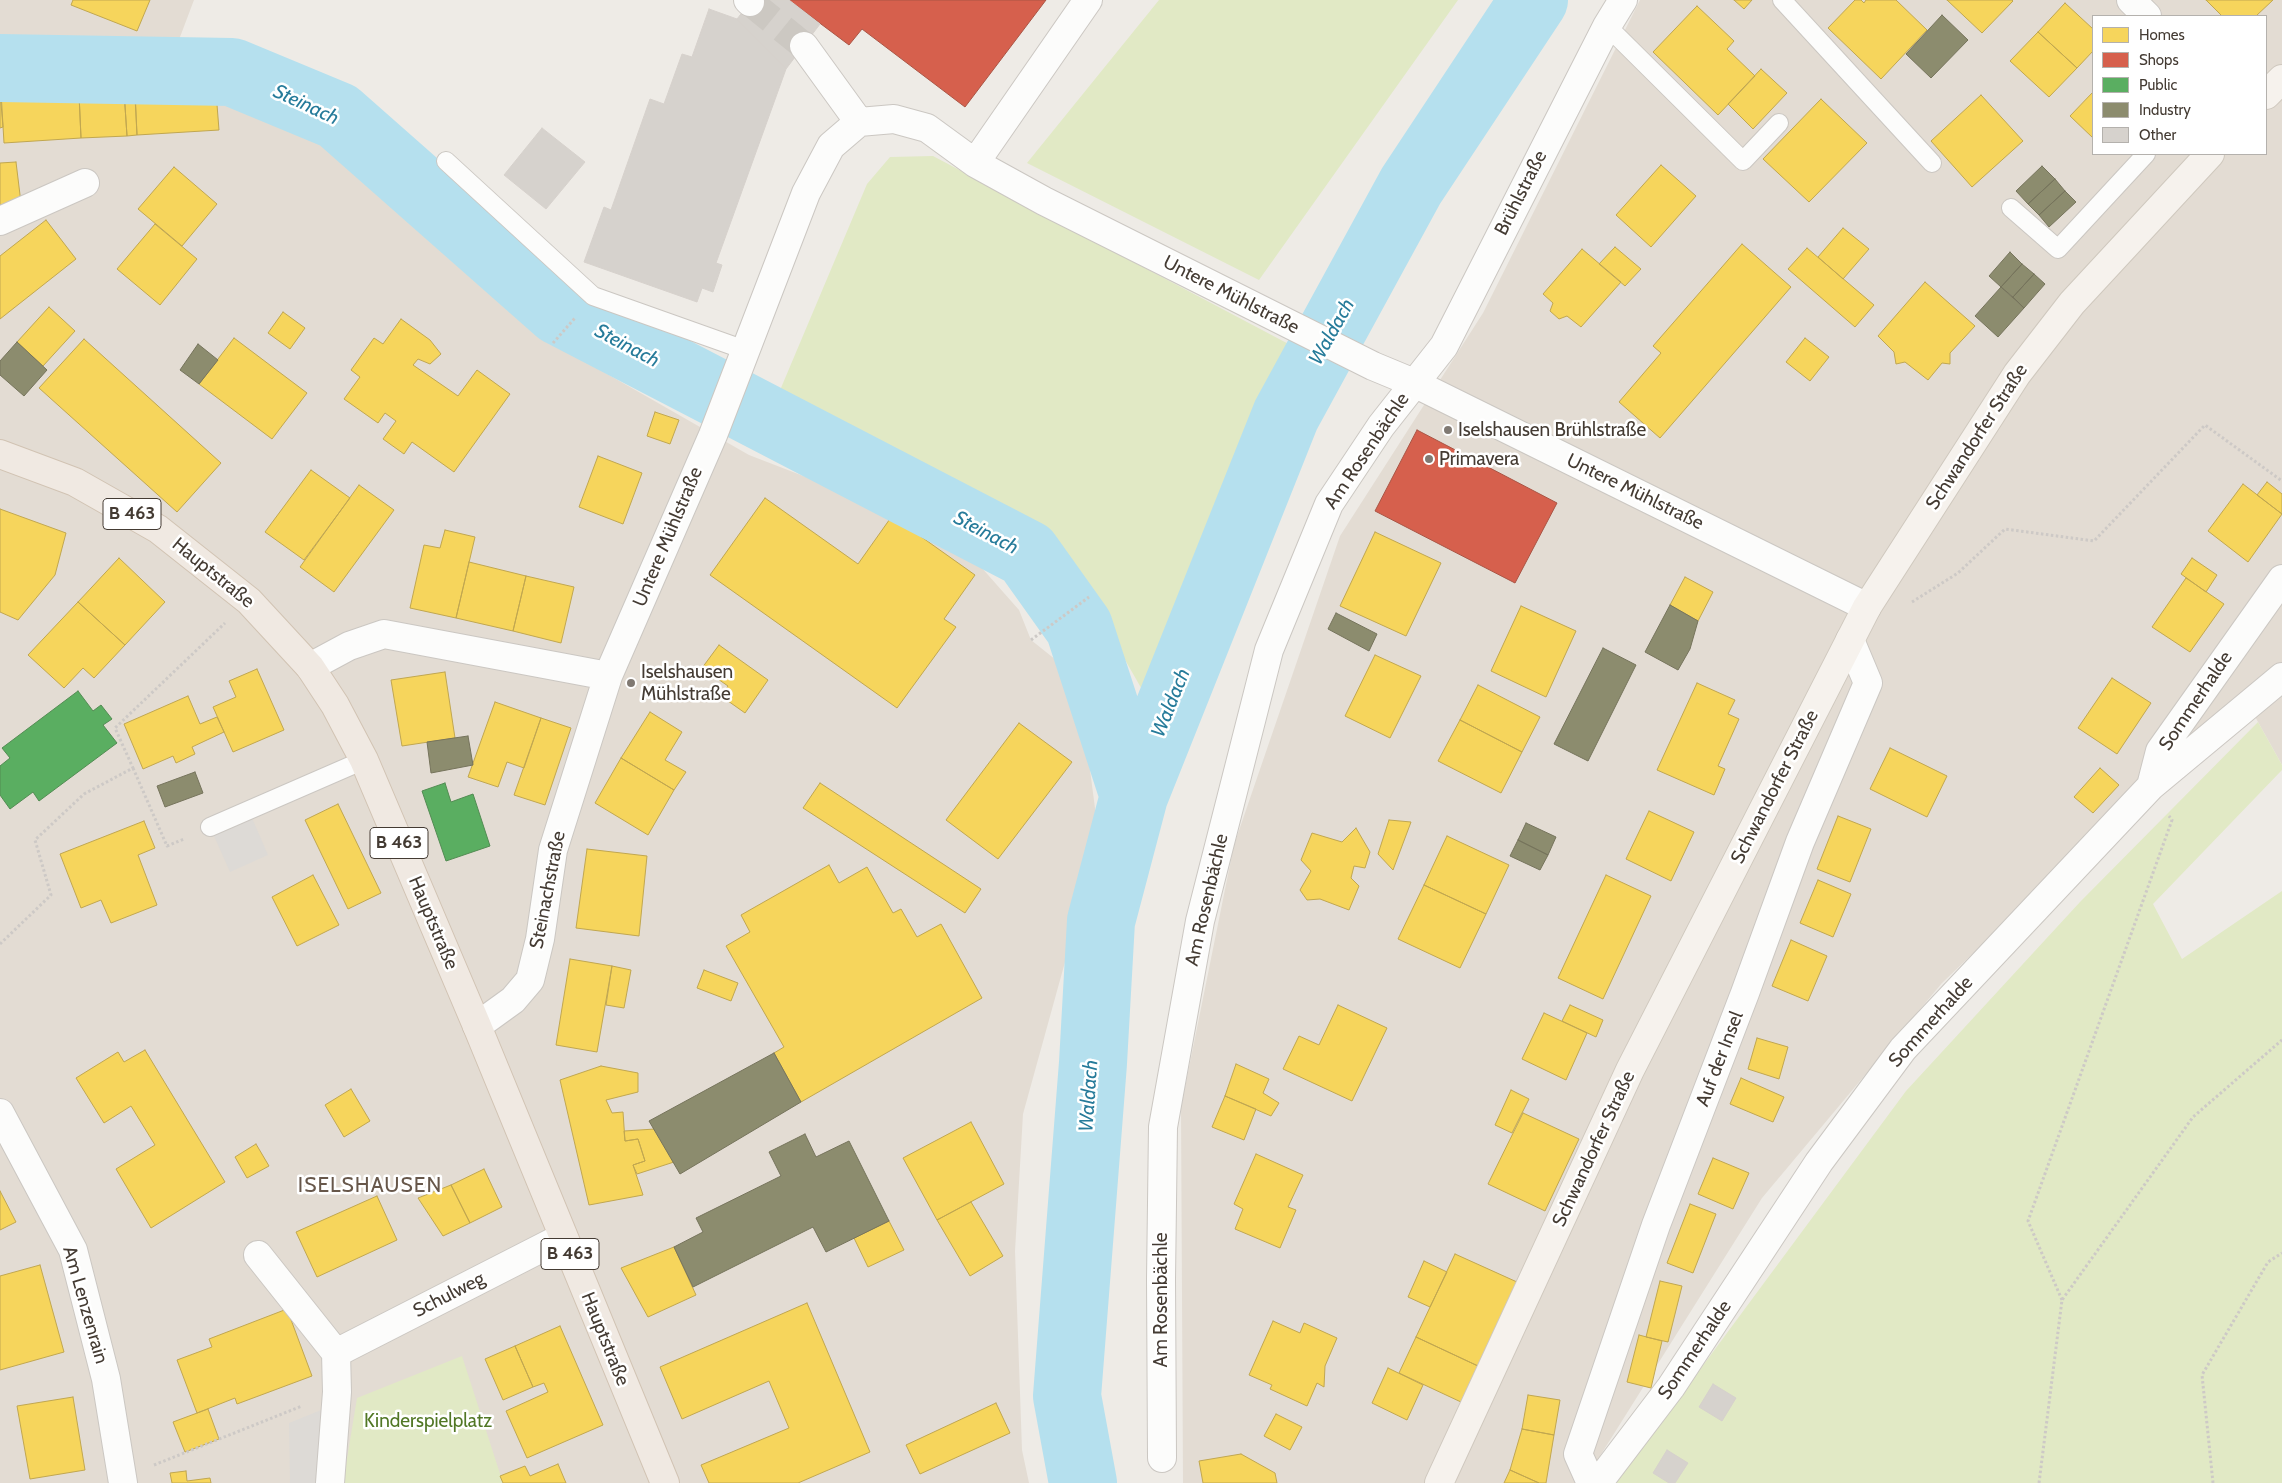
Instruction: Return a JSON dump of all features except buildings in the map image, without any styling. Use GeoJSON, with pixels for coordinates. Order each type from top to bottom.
{"type":"FeatureCollection","features":[{"type":"Feature","properties":{"kind":"main road"},"geometry":{"type":"LineString","coordinates":[[2267,94],[2282,79]]}},
{"type":"Feature","properties":{"kind":"main road","name":"Schwandorfer Straße"},"geometry":{"type":"LineString","coordinates":[[1439,1483],[1630,1070],[1867,607],[2017,374],[2072,303],[2209,155]]}},
{"type":"Feature","properties":{"kind":"main road","name":"Hauptstraße"},"geometry":{"type":"LineString","coordinates":[[0,454],[75,482],[158,529],[249,601],[310,667],[335,705],[364,760],[477,1026],[665,1483]]}},
{"type":"Feature","properties":{"kind":"street"},"geometry":{"type":"LineString","coordinates":[[975,163],[1088,0]]}},
{"type":"Feature","properties":{"kind":"street","name":"Brühlstraße"},"geometry":{"type":"LineString","coordinates":[[1414,383],[1444,346],[1607,26],[1624,0]]}},
{"type":"Feature","properties":{"kind":"street"},"geometry":{"type":"LineString","coordinates":[[2131,0],[2145,15]]}},
{"type":"Feature","properties":{"kind":"street"},"geometry":{"type":"LineString","coordinates":[[804,46],[859,122]]}},
{"type":"Feature","properties":{"kind":"street","name":"Untere Mühlstraße"},"geometry":{"type":"LineString","coordinates":[[608,676],[713,435],[806,193],[831,146],[859,122],[894,119],[928,128],[975,163],[1044,201],[1373,366],[1414,383],[1867,607]]}},
{"type":"Feature","properties":{"kind":"street"},"geometry":{"type":"LineString","coordinates":[[0,221],[85,183]]}},
{"type":"Feature","properties":{"kind":"street","name":"Am Rosenbächle"},"geometry":{"type":"LineString","coordinates":[[1162,1458],[1160,1279],[1163,1127],[1200,920],[1269,650],[1329,504],[1381,426],[1414,383]]}},
{"type":"Feature","properties":{"kind":"street","name":"Sommerhalde"},"geometry":{"type":"LineString","coordinates":[[1598,1483],[1671,1387],[1819,1162],[1903,1049],[2152,786],[2160,751],[2282,579]]}},
{"type":"Feature","properties":{"kind":"street"},"geometry":{"type":"LineString","coordinates":[[310,667],[349,646],[384,634],[608,676]]}},
{"type":"Feature","properties":{"kind":"street","name":"Auf der Insel"},"geometry":{"type":"LineString","coordinates":[[1591,1483],[1578,1454],[1650,1244],[1746,994],[1800,842],[1868,683],[1850,640]]}},
{"type":"Feature","properties":{"kind":"street","name":"Steinachstraße"},"geometry":{"type":"LineString","coordinates":[[477,1026],[514,1000],[530,980],[540,938],[553,850],[608,676]]}},
{"type":"Feature","properties":{"kind":"street"},"geometry":{"type":"LineString","coordinates":[[2152,786],[2282,677]]}},
{"type":"Feature","properties":{"kind":"street","name":"Am Lenzenrain"},"geometry":{"type":"LineString","coordinates":[[0,1113],[73,1250],[106,1379],[122,1481]]}},
{"type":"Feature","properties":{"kind":"street","name":"Schulweg"},"geometry":{"type":"LineString","coordinates":[[336,1353],[563,1237]]}},
{"type":"Feature","properties":{"kind":"street"},"geometry":{"type":"LineString","coordinates":[[258,1255],[336,1353],[337,1392],[330,1483]]}},
{"type":"Feature","properties":{"kind":"lane"},"geometry":{"type":"LineString","coordinates":[[1782,0],[1932,163]]}},
{"type":"Feature","properties":{"kind":"lane"},"geometry":{"type":"LineString","coordinates":[[1607,26],[1743,161],[1779,123]]}},
{"type":"Feature","properties":{"kind":"lane"},"geometry":{"type":"LineString","coordinates":[[2011,208],[2058,249],[2145,155]]}},
{"type":"Feature","properties":{"kind":"lane"},"geometry":{"type":"LineString","coordinates":[[446,161],[593,296],[745,350]]}},
{"type":"Feature","properties":{"kind":"lane"},"geometry":{"type":"LineString","coordinates":[[210,827],[364,760]]}},
{"type":"Feature","properties":{"kind":"path"},"geometry":{"type":"LineString","coordinates":[[1907,604],[1958,573],[2005,530],[2094,541],[2205,425],[2282,481]]}},
{"type":"Feature","properties":{"kind":"path"},"geometry":{"type":"LineString","coordinates":[[1031,640],[1089,597]]}},
{"type":"Feature","properties":{"kind":"path"},"geometry":{"type":"LineString","coordinates":[[167,846],[115,728],[249,601]]}},
{"type":"Feature","properties":{"kind":"path"},"geometry":{"type":"LineString","coordinates":[[0,944],[51,895],[35,840],[84,794],[133,768]]}},
{"type":"Feature","properties":{"kind":"path"},"geometry":{"type":"LineString","coordinates":[[2062,1300],[2028,1221],[2172,820]]}},
{"type":"Feature","properties":{"kind":"path"},"geometry":{"type":"LineString","coordinates":[[2038,1483],[2062,1300],[2193,1117],[2282,1040]]}},
{"type":"Feature","properties":{"kind":"path"},"geometry":{"type":"LineString","coordinates":[[2213,1483],[2202,1375],[2268,1262],[2282,1253]]}},
{"type":"Feature","properties":{"kind":"path"},"geometry":{"type":"LineString","coordinates":[[122,1481],[337,1392]]}},
{"type":"Feature","properties":{"kind":"shaded area"},"geometry":{"type":"Polygon","coordinates":[[[0,0],[194,0],[163,82],[258,93],[305,111],[375,167],[553,343],[749,455],[951,533],[1019,610],[1031,640],[1056,660],[1083,716],[1099,839],[1023,1114],[1015,1251],[1022,1450],[1029,1483],[0,1483],[0,0]]]}},
{"type":"Feature","properties":{"kind":"shaded area"},"geometry":{"type":"Polygon","coordinates":[[[1640,0],[2282,0],[2282,765],[2243,695],[1942,983],[1762,1198],[1583,1483],[1183,1483],[1181,1107],[1234,845],[1340,536],[1483,313],[1640,0]]]}},
{"type":"Feature","properties":{"kind":"shaded area"},"geometry":{"type":"Polygon","coordinates":[[[249,811],[268,855],[230,872],[210,827],[249,811]]]}},
{"type":"Feature","properties":{"kind":"shaded area"},"geometry":{"type":"Polygon","coordinates":[[[336,1404],[330,1483],[290,1483],[289,1423],[336,1404]]]}},
{"type":"Feature","properties":{"kind":"green space"},"geometry":{"type":"Polygon","coordinates":[[[1159,0],[1458,0],[1259,280],[1027,163],[1159,0]]]}},
{"type":"Feature","properties":{"kind":"green space"},"geometry":{"type":"Polygon","coordinates":[[[933,156],[1298,349],[1160,721],[1052,532],[778,395],[867,184],[890,157],[933,156]]]}},
{"type":"Feature","properties":{"kind":"green space"},"geometry":{"type":"Polygon","coordinates":[[[2258,722],[2282,765],[2282,770],[2153,904],[2182,959],[2282,891],[2282,1483],[1616,1483],[1906,1091],[2080,902],[2258,722]]]}},
{"type":"Feature","properties":{"kind":"green space","name":"Kinderspielplatz"},"geometry":{"type":"Polygon","coordinates":[[[462,1356],[503,1483],[343,1483],[357,1398],[462,1356]]]}},
{"type":"Feature","properties":{"kind":"waterway","name":"Waldach"},"geometry":{"type":"LineString","coordinates":[[1083,1483],[1067,1396],[1093,1063],[1101,921],[1134,796],[1286,415],[1411,186],[1534,0]]}},
{"type":"Feature","properties":{"kind":"waterway","name":"Steinach"},"geometry":{"type":"LineString","coordinates":[[0,68],[232,72],[338,116],[559,311],[1027,554],[1079,627],[1134,796]]}},
{"type":"Feature","properties":{"kind":"tunnel"},"geometry":{"type":"LineString","coordinates":[[750,2],[804,46]]}},
{"type":"Feature","properties":{"kind":"place","name":"Iselshausen Brühlstraße"},"geometry":{"type":"Point","coordinates":[1448,430]}},
{"type":"Feature","properties":{"kind":"place","name":"Primavera"},"geometry":{"type":"Point","coordinates":[1429,459]}},
{"type":"Feature","properties":{"kind":"place","name":"Iselshausen Mühlstraße"},"geometry":{"type":"Point","coordinates":[631,683]}},
{"type":"Feature","properties":{"kind":"district","name":"ISELSHAUSEN"},"geometry":{"type":"Point","coordinates":[370,1186]}}]}
